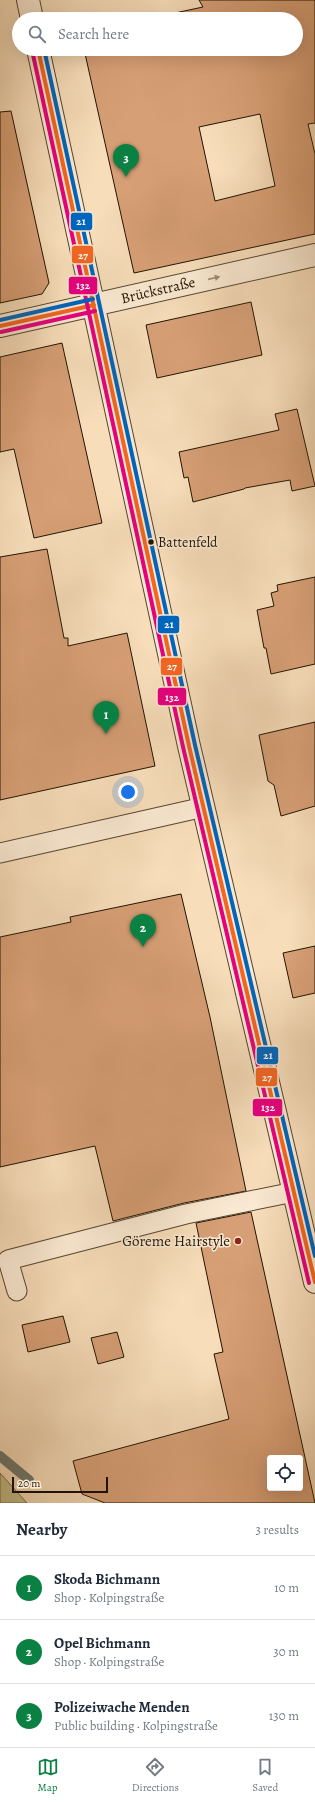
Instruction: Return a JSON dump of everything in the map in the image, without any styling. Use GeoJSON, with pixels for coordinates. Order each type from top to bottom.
{"type":"FeatureCollection","features":[{"type":"Feature","properties":{"kind":"street"},"geometry":{"type":"LineString","coordinates":[[28,0],[31,12]]}},
{"type":"Feature","properties":{"kind":"street"},"geometry":{"type":"LineString","coordinates":[[40,56],[189,746],[315,1282]]}},
{"type":"Feature","properties":{"kind":"street","name":"Brückstraße"},"geometry":{"type":"LineString","coordinates":[[0,326],[315,255]]}},
{"type":"Feature","properties":{"kind":"lane"},"geometry":{"type":"LineString","coordinates":[[0,853],[204,807]]}},
{"type":"Feature","properties":{"kind":"lane"},"geometry":{"type":"LineString","coordinates":[[17,1291],[8,1260],[186,1214],[294,1192]]}},
{"type":"Feature","properties":{"kind":"shaded area"},"geometry":{"type":"Polygon","coordinates":[[[0,1473],[27,1503],[0,1503],[0,1473]]]}},
{"type":"Feature","properties":{"kind":"building"},"geometry":{"type":"Polygon","coordinates":[[[199,0],[315,0],[315,123],[308,124],[315,154],[315,234],[134,273],[86,56],[303,56],[303,12],[180,12],[203,7],[199,0]],[[260,114],[199,127],[215,201],[275,186],[260,114]]]}},
{"type":"Feature","properties":{"kind":"building"},"geometry":{"type":"Polygon","coordinates":[[[11,111],[49,283],[42,294],[0,303],[0,112],[11,111]]]}},
{"type":"Feature","properties":{"kind":"building"},"geometry":{"type":"Polygon","coordinates":[[[251,302],[262,355],[157,378],[146,325],[251,302]]]}},
{"type":"Feature","properties":{"kind":"building"},"geometry":{"type":"Polygon","coordinates":[[[62,343],[102,523],[34,538],[14,449],[0,452],[0,357],[62,343]]]}},
{"type":"Feature","properties":{"kind":"building"},"geometry":{"type":"Polygon","coordinates":[[[297,409],[315,486],[292,491],[290,480],[245,488],[193,502],[188,477],[184,478],[179,452],[279,430],[275,414],[297,409]]]}},
{"type":"Feature","properties":{"kind":"building"},"geometry":{"type":"Polygon","coordinates":[[[47,549],[64,638],[68,638],[68,646],[127,633],[155,766],[0,800],[0,557],[47,549]]]}},
{"type":"Feature","properties":{"kind":"building"},"geometry":{"type":"Polygon","coordinates":[[[315,577],[315,664],[271,674],[266,648],[264,648],[257,610],[274,606],[271,593],[278,591],[277,585],[315,577]]]}},
{"type":"Feature","properties":{"kind":"building"},"geometry":{"type":"Polygon","coordinates":[[[315,722],[315,806],[281,816],[274,785],[268,781],[259,735],[315,722]]]}},
{"type":"Feature","properties":{"kind":"building"},"geometry":{"type":"Polygon","coordinates":[[[181,894],[210,1017],[246,1191],[184,1203],[113,1221],[95,1146],[0,1167],[0,937],[71,922],[70,917],[181,894]]]}},
{"type":"Feature","properties":{"kind":"building"},"geometry":{"type":"Polygon","coordinates":[[[315,946],[315,993],[293,998],[283,953],[315,946]]]}},
{"type":"Feature","properties":{"kind":"building"},"geometry":{"type":"Polygon","coordinates":[[[251,1212],[315,1503],[105,1503],[82,1494],[73,1461],[229,1419],[214,1354],[223,1352],[196,1223],[251,1212]]]}},
{"type":"Feature","properties":{"kind":"building"},"geometry":{"type":"Polygon","coordinates":[[[63,1316],[70,1342],[28,1352],[22,1325],[63,1316]]]}},
{"type":"Feature","properties":{"kind":"building"},"geometry":{"type":"Polygon","coordinates":[[[117,1332],[124,1357],[98,1364],[91,1338],[117,1332]]]}},
{"type":"Feature","properties":{"kind":"waterway"},"geometry":{"type":"LineString","coordinates":[[0,1456],[29,1480]]}},
{"type":"Feature","properties":{"kind":"transit line","name":"132"},"geometry":{"type":"LineString","coordinates":[[33,56],[183,747],[309,1283]]}},
{"type":"Feature","properties":{"kind":"transit line","name":"27"},"geometry":{"type":"LineString","coordinates":[[40,56],[189,746],[315,1282]]}},
{"type":"Feature","properties":{"kind":"transit line","name":"21"},"geometry":{"type":"LineString","coordinates":[[46,56],[195,745],[315,1256]]}},
{"type":"Feature","properties":{"kind":"transit line","name":"21"},"geometry":{"type":"LineString","coordinates":[[0,320],[93,299]]}},
{"type":"Feature","properties":{"kind":"transit line","name":"27"},"geometry":{"type":"LineString","coordinates":[[0,326],[94,305]]}},
{"type":"Feature","properties":{"kind":"transit line","name":"132"},"geometry":{"type":"LineString","coordinates":[[1,332],[95,311]]}},
{"type":"Feature","properties":{"kind":"place","name":"Polizeiwache Menden"},"geometry":{"type":"Point","coordinates":[126,177]}},
{"type":"Feature","properties":{"kind":"place","name":"Battenfeld"},"geometry":{"type":"Point","coordinates":[151,542]}},
{"type":"Feature","properties":{"kind":"place","name":"Skoda Bichmann"},"geometry":{"type":"Point","coordinates":[106,734]}},
{"type":"Feature","properties":{"kind":"place","name":"Opel Bichmann"},"geometry":{"type":"Point","coordinates":[143,947]}},
{"type":"Feature","properties":{"kind":"place","name":"Göreme Hairstyle"},"geometry":{"type":"Point","coordinates":[238,1241]}}]}
